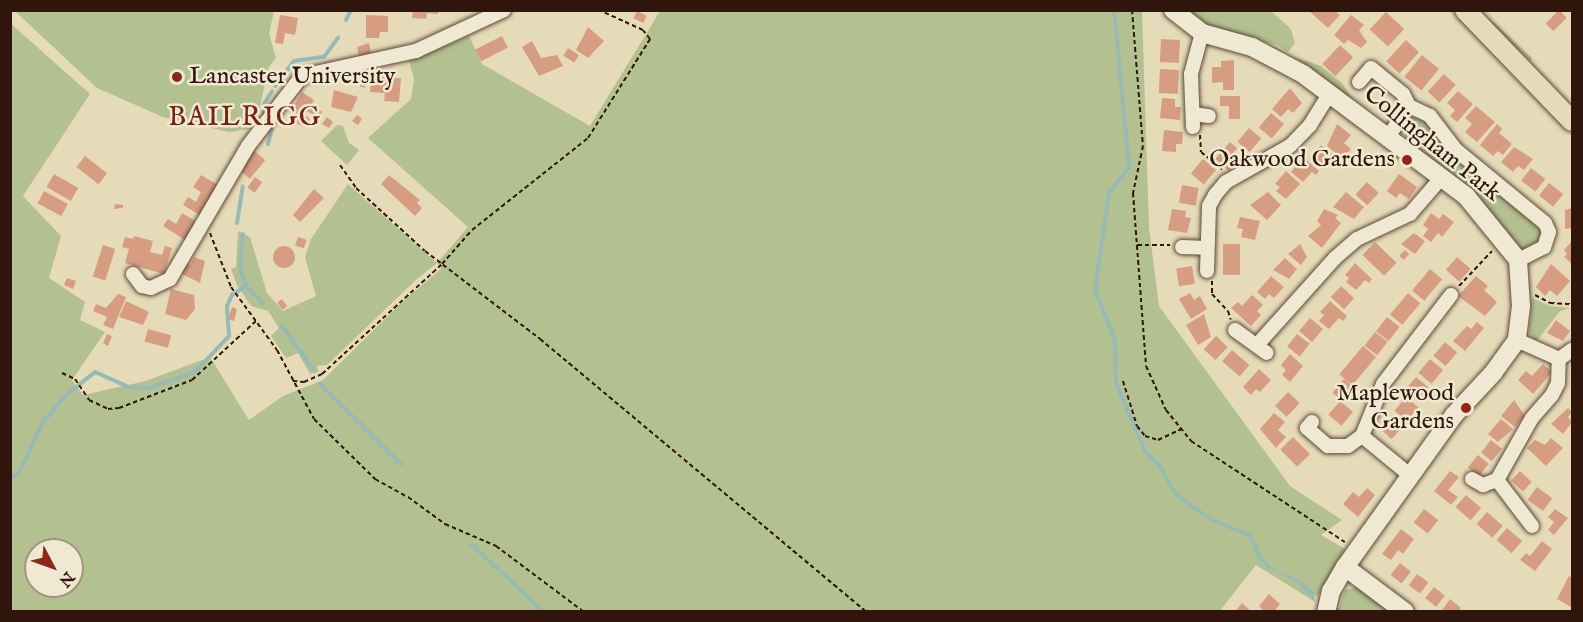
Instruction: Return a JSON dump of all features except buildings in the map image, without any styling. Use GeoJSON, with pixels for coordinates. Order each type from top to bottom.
{"type":"FeatureCollection","features":[{"type":"Feature","properties":{"kind":"main road"},"geometry":{"type":"LineString","coordinates":[[1466,10],[1572,121]]}},
{"type":"Feature","properties":{"kind":"street"},"geometry":{"type":"LineString","coordinates":[[133,274],[142,286],[163,285],[253,144],[302,76],[416,51],[504,10]]}},
{"type":"Feature","properties":{"kind":"street","name":"Collingham Park"},"geometry":{"type":"LineString","coordinates":[[1173,10],[1202,33],[1252,47],[1303,74],[1330,93],[1442,177],[1477,207],[1518,260]]}},
{"type":"Feature","properties":{"kind":"street"},"geometry":{"type":"LineString","coordinates":[[1202,33],[1191,75],[1193,120],[1209,116]]}},
{"type":"Feature","properties":{"kind":"street"},"geometry":{"type":"LineString","coordinates":[[1326,612],[1331,591],[1345,567],[1454,416],[1494,372],[1517,340],[1521,306],[1518,260],[1544,247],[1550,232],[1545,223],[1456,150],[1430,116],[1409,106],[1403,94],[1371,68],[1359,82]]}},
{"type":"Feature","properties":{"kind":"street"},"geometry":{"type":"LineString","coordinates":[[1207,271],[1209,206],[1233,178],[1290,146],[1310,125],[1330,93]]}},
{"type":"Feature","properties":{"kind":"street"},"geometry":{"type":"LineString","coordinates":[[1388,137],[1409,106]]}},
{"type":"Feature","properties":{"kind":"street"},"geometry":{"type":"LineString","coordinates":[[1235,330],[1262,349],[1335,258],[1358,239],[1410,214],[1442,177]]}},
{"type":"Feature","properties":{"kind":"street"},"geometry":{"type":"LineString","coordinates":[[1182,247],[1207,248]]}},
{"type":"Feature","properties":{"kind":"street"},"geometry":{"type":"LineString","coordinates":[[1312,422],[1307,428],[1328,446],[1348,446],[1362,436],[1383,384],[1437,324],[1451,295]]}},
{"type":"Feature","properties":{"kind":"street"},"geometry":{"type":"LineString","coordinates":[[1517,340],[1558,359]]}},
{"type":"Feature","properties":{"kind":"street"},"geometry":{"type":"LineString","coordinates":[[1558,359],[1572,350]]}},
{"type":"Feature","properties":{"kind":"street"},"geometry":{"type":"LineString","coordinates":[[1472,479],[1483,485],[1497,480],[1532,418],[1555,389],[1558,359]]}},
{"type":"Feature","properties":{"kind":"street"},"geometry":{"type":"LineString","coordinates":[[1362,436],[1411,476]]}},
{"type":"Feature","properties":{"kind":"street"},"geometry":{"type":"LineString","coordinates":[[1497,480],[1532,526]]}},
{"type":"Feature","properties":{"kind":"street"},"geometry":{"type":"LineString","coordinates":[[1345,567],[1405,612]]}},
{"type":"Feature","properties":{"kind":"path"},"geometry":{"type":"LineString","coordinates":[[293,381],[304,382],[322,374],[442,264],[472,230],[588,138],[650,39],[643,30],[598,10]]}},
{"type":"Feature","properties":{"kind":"path"},"geometry":{"type":"LineString","coordinates":[[1132,10],[1143,146],[1133,194],[1146,366],[1166,410],[1191,441],[1357,551]]}},
{"type":"Feature","properties":{"kind":"path"},"geometry":{"type":"LineString","coordinates":[[1193,120],[1199,132],[1201,152],[1233,178]]}},
{"type":"Feature","properties":{"kind":"path"},"geometry":{"type":"LineString","coordinates":[[340,165],[356,188],[442,264],[540,339],[866,612]]}},
{"type":"Feature","properties":{"kind":"path"},"geometry":{"type":"LineString","coordinates":[[203,223],[213,236],[231,287],[256,321],[314,419],[375,479],[401,492],[445,524],[496,546],[584,612]]}},
{"type":"Feature","properties":{"kind":"path"},"geometry":{"type":"LineString","coordinates":[[1451,295],[1484,256],[1505,242]]}},
{"type":"Feature","properties":{"kind":"path"},"geometry":{"type":"LineString","coordinates":[[1136,244],[1182,247]]}},
{"type":"Feature","properties":{"kind":"path"},"geometry":{"type":"LineString","coordinates":[[1207,271],[1212,279],[1212,294],[1228,310],[1235,330]]}},
{"type":"Feature","properties":{"kind":"path"},"geometry":{"type":"LineString","coordinates":[[1528,292],[1550,303],[1572,304]]}},
{"type":"Feature","properties":{"kind":"path"},"geometry":{"type":"LineString","coordinates":[[62,374],[75,380],[85,392],[88,400],[100,406],[119,408],[192,380],[256,321]]}},
{"type":"Feature","properties":{"kind":"path"},"geometry":{"type":"LineString","coordinates":[[1123,381],[1137,426],[1146,436],[1158,440],[1182,429]]}},
{"type":"Feature","properties":{"kind":"green space","name":"Lancaster University"},"geometry":{"type":"Polygon","coordinates":[[[15,11],[274,11],[269,34],[276,58],[269,67],[258,115],[262,120],[257,128],[229,132],[163,117],[97,88],[15,11]]]}},
{"type":"Feature","properties":{"kind":"green space"},"geometry":{"type":"Polygon","coordinates":[[[660,11],[1142,11],[1149,228],[1159,306],[1290,486],[1342,520],[1321,535],[1345,549],[1317,597],[1297,579],[1263,565],[1297,583],[1315,602],[1256,565],[1219,612],[11,611],[10,23],[90,94],[23,196],[61,236],[49,278],[85,302],[80,320],[105,332],[72,380],[83,395],[146,381],[210,357],[249,420],[283,396],[323,380],[402,302],[441,269],[437,263],[468,227],[368,138],[411,99],[414,79],[409,61],[469,36],[482,64],[590,126],[660,11]]]}},
{"type":"Feature","properties":{"kind":"green space"},"geometry":{"type":"Polygon","coordinates":[[[1183,11],[1271,11],[1291,29],[1295,43],[1288,52],[1277,45],[1206,28],[1183,11]]]}},
{"type":"Feature","properties":{"kind":"green space"},"geometry":{"type":"Polygon","coordinates":[[[1477,11],[1497,25],[1532,58],[1530,61],[1477,11]]]}},
{"type":"Feature","properties":{"kind":"green space"},"geometry":{"type":"Polygon","coordinates":[[[1295,57],[1321,66],[1342,83],[1354,101],[1295,57]]]}},
{"type":"Feature","properties":{"kind":"green space"},"geometry":{"type":"Polygon","coordinates":[[[1418,116],[1539,225],[1543,232],[1540,245],[1522,250],[1487,209],[1408,145],[1403,130],[1408,120],[1418,116]]]}},
{"type":"Feature","properties":{"kind":"green space"},"geometry":{"type":"Polygon","coordinates":[[[337,125],[343,126],[349,143],[359,150],[347,165],[321,141],[337,125]]]}},
{"type":"Feature","properties":{"kind":"green space"},"geometry":{"type":"Polygon","coordinates":[[[348,184],[437,263],[418,278],[327,365],[317,366],[319,372],[310,374],[298,353],[286,358],[271,336],[279,328],[268,311],[251,306],[237,285],[231,269],[236,267],[238,231],[250,237],[267,293],[283,311],[316,296],[305,257],[311,239],[348,184]]]}},
{"type":"Feature","properties":{"kind":"green space"},"geometry":{"type":"Polygon","coordinates":[[[1532,298],[1550,306],[1570,308],[1560,311],[1536,342],[1529,332],[1532,298]]]}},
{"type":"Feature","properties":{"kind":"green space"},"geometry":{"type":"Polygon","coordinates":[[[1358,587],[1395,612],[1338,612],[1345,590],[1358,587]]]}},
{"type":"Feature","properties":{"kind":"water"},"geometry":{"type":"Polygon","coordinates":[[[1261,564],[1297,579],[1314,592],[1315,602],[1297,583],[1261,564]]]}},
{"type":"Feature","properties":{"kind":"waterway"},"geometry":{"type":"LineString","coordinates":[[346,20],[351,10]]}},
{"type":"Feature","properties":{"kind":"waterway"},"geometry":{"type":"LineString","coordinates":[[1114,10],[1129,167],[1109,193],[1095,290],[1115,340],[1116,383],[1145,451],[1159,465],[1176,495],[1212,520],[1251,536],[1260,558],[1269,567]]}},
{"type":"Feature","properties":{"kind":"waterway"},"geometry":{"type":"LineString","coordinates":[[275,86],[294,61],[324,57],[338,38]]}},
{"type":"Feature","properties":{"kind":"waterway"},"geometry":{"type":"LineString","coordinates":[[264,115],[264,104],[272,91]]}},
{"type":"Feature","properties":{"kind":"waterway"},"geometry":{"type":"LineString","coordinates":[[268,144],[272,128]]}},
{"type":"Feature","properties":{"kind":"waterway"},"geometry":{"type":"LineString","coordinates":[[237,223],[243,186]]}},
{"type":"Feature","properties":{"kind":"waterway"},"geometry":{"type":"LineString","coordinates":[[10,479],[20,471],[43,422],[67,394],[95,372],[128,387],[149,388],[195,372],[229,336],[227,306],[232,295],[246,286],[240,267],[243,234]]}},
{"type":"Feature","properties":{"kind":"waterway"},"geometry":{"type":"LineString","coordinates":[[246,286],[263,303]]}},
{"type":"Feature","properties":{"kind":"waterway"},"geometry":{"type":"LineString","coordinates":[[282,326],[314,370]]}},
{"type":"Feature","properties":{"kind":"waterway"},"geometry":{"type":"LineString","coordinates":[[320,384],[401,464]]}},
{"type":"Feature","properties":{"kind":"waterway"},"geometry":{"type":"LineString","coordinates":[[471,544],[544,612]]}},
{"type":"Feature","properties":{"kind":"place","name":"Lancaster University"},"geometry":{"type":"Point","coordinates":[177,77]}},
{"type":"Feature","properties":{"kind":"place","name":"Oakwood Gardens"},"geometry":{"type":"Point","coordinates":[1407,160]}},
{"type":"Feature","properties":{"kind":"place","name":"Maplewood Gardens"},"geometry":{"type":"Point","coordinates":[1466,408]}},
{"type":"Feature","properties":{"kind":"district","name":"BAILRIGG"},"geometry":{"type":"Point","coordinates":[245,119]}}]}
